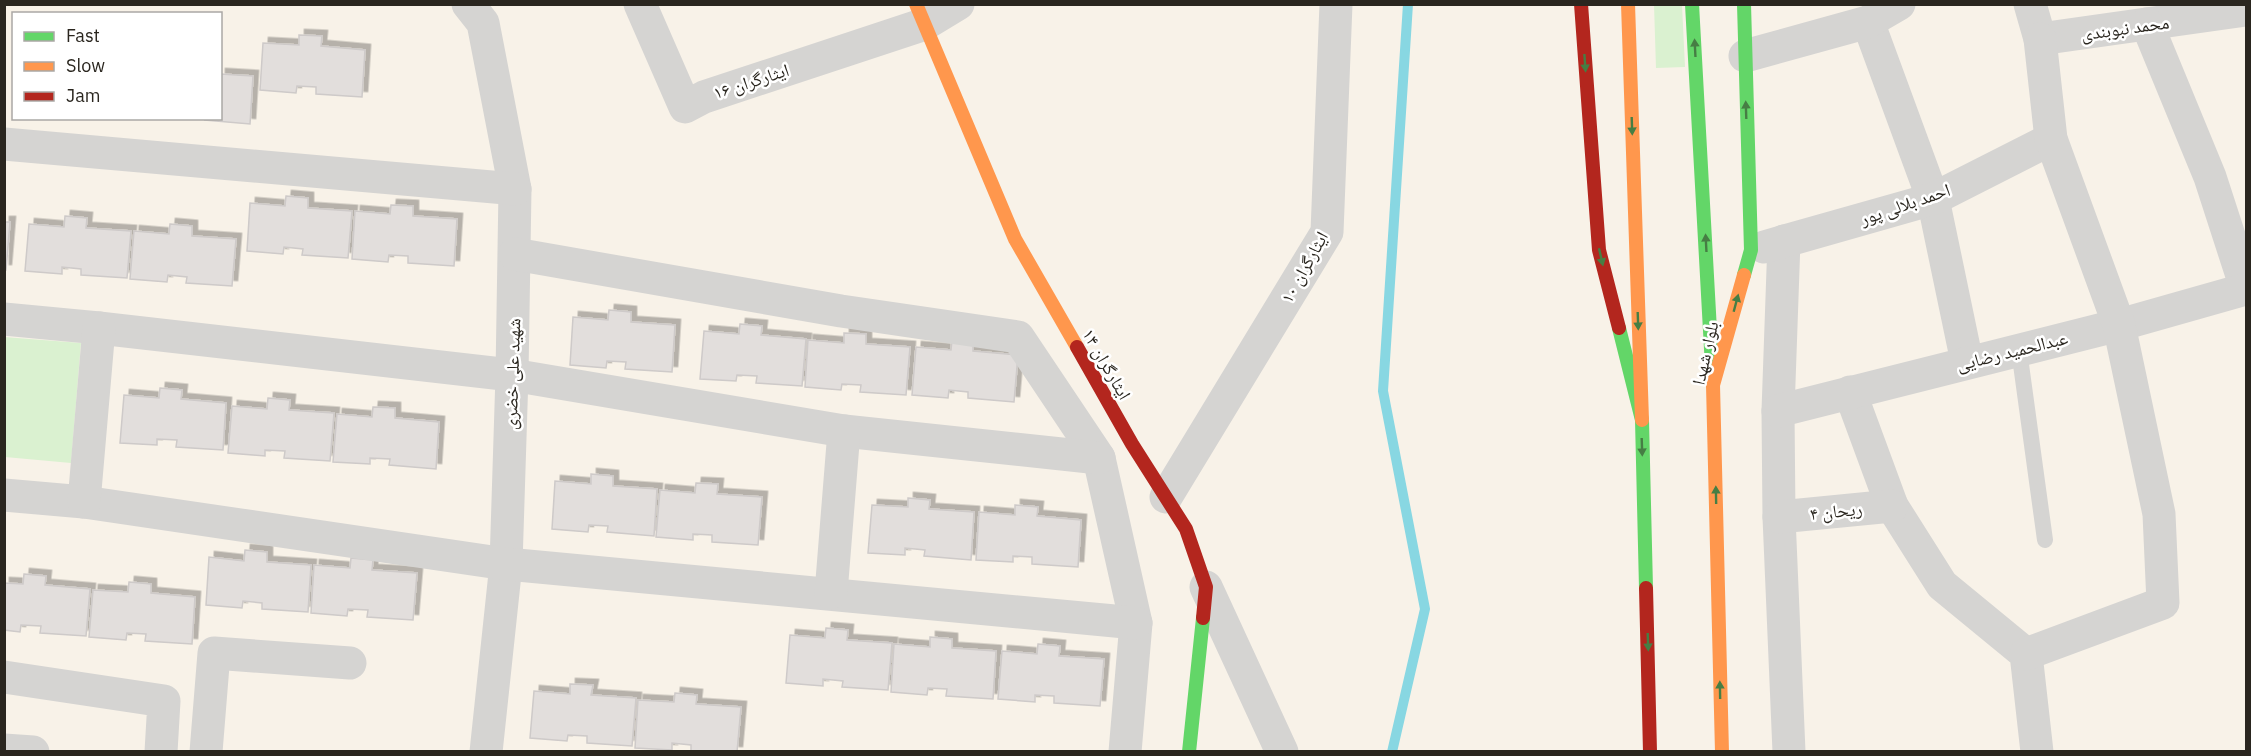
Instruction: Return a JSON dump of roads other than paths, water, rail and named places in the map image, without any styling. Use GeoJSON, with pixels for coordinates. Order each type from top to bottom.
{"type":"FeatureCollection","features":[{"type":"Feature","properties":{"kind":"main road"},"geometry":{"type":"LineString","coordinates":[[1581,4],[1599,250],[1642,420]]}},
{"type":"Feature","properties":{"kind":"main road"},"geometry":{"type":"LineString","coordinates":[[1628,4],[1650,752]]}},
{"type":"Feature","properties":{"kind":"main road"},"geometry":{"type":"LineString","coordinates":[[1692,4],[1713,385]]}},
{"type":"Feature","properties":{"kind":"main road","name":"بلوار شهدا"},"geometry":{"type":"LineString","coordinates":[[1722,752],[1713,385],[1750,250],[1744,4]]}},
{"type":"Feature","properties":{"kind":"main road","name":"ایثارگران ۱۴"},"geometry":{"type":"LineString","coordinates":[[921,14],[1016,239],[1132,444],[1186,529],[1206,587],[1189,752]]}},
{"type":"Feature","properties":{"kind":"street","name":"شهید علی خضری"},"geometry":{"type":"LineString","coordinates":[[468,4],[483,23],[515,189],[506,564],[486,752]]}},
{"type":"Feature","properties":{"kind":"street","name":"ایثارگران ۱۶"},"geometry":{"type":"LineString","coordinates":[[640,4],[685,107],[704,97],[921,14]]}},
{"type":"Feature","properties":{"kind":"street"},"geometry":{"type":"LineString","coordinates":[[921,14],[958,4]]}},
{"type":"Feature","properties":{"kind":"street","name":"ایثارگران ۱۰"},"geometry":{"type":"LineString","coordinates":[[1166,497],[1327,232],[1336,4]]}},
{"type":"Feature","properties":{"kind":"street"},"geometry":{"type":"LineString","coordinates":[[1744,56],[1868,22],[1899,4]]}},
{"type":"Feature","properties":{"kind":"street"},"geometry":{"type":"LineString","coordinates":[[2026,654],[2163,603],[2159,514],[2120,325],[2051,140],[2040,39],[2030,4]]}},
{"type":"Feature","properties":{"kind":"street","name":"محمد نبوبندی"},"geometry":{"type":"LineString","coordinates":[[2040,39],[2147,24],[2182,12],[2247,10]]}},
{"type":"Feature","properties":{"kind":"street"},"geometry":{"type":"LineString","coordinates":[[1868,22],[1933,199],[1967,362]]}},
{"type":"Feature","properties":{"kind":"street"},"geometry":{"type":"LineString","coordinates":[[2147,24],[2210,177],[2247,289]]}},
{"type":"Feature","properties":{"kind":"street","name":"احمد بلالی پور"},"geometry":{"type":"LineString","coordinates":[[1750,250],[1933,199],[2051,140]]}},
{"type":"Feature","properties":{"kind":"street"},"geometry":{"type":"LineString","coordinates":[[4,144],[515,189]]}},
{"type":"Feature","properties":{"kind":"street"},"geometry":{"type":"LineString","coordinates":[[1784,241],[1778,411],[1779,517],[1789,752]]}},
{"type":"Feature","properties":{"kind":"street"},"geometry":{"type":"LineString","coordinates":[[515,254],[840,311],[1018,337],[1099,458],[1136,623],[1125,752]]}},
{"type":"Feature","properties":{"kind":"street","name":"عبدالحمید رضایی"},"geometry":{"type":"LineString","coordinates":[[1778,411],[2120,325],[2247,289]]}},
{"type":"Feature","properties":{"kind":"street"},"geometry":{"type":"LineString","coordinates":[[4,319],[512,375],[844,431],[1099,458]]}},
{"type":"Feature","properties":{"kind":"street"},"geometry":{"type":"LineString","coordinates":[[84,502],[99,328]]}},
{"type":"Feature","properties":{"kind":"street"},"geometry":{"type":"LineString","coordinates":[[1850,392],[1892,506],[1942,585],[2026,654],[2037,752]]}},
{"type":"Feature","properties":{"kind":"street"},"geometry":{"type":"LineString","coordinates":[[831,593],[844,431]]}},
{"type":"Feature","properties":{"kind":"street"},"geometry":{"type":"LineString","coordinates":[[4,495],[84,502],[506,564],[1136,623]]}},
{"type":"Feature","properties":{"kind":"street","name":"ریحان ۴"},"geometry":{"type":"LineString","coordinates":[[1779,517],[1892,506]]}},
{"type":"Feature","properties":{"kind":"street"},"geometry":{"type":"LineString","coordinates":[[1206,587],[1282,752]]}},
{"type":"Feature","properties":{"kind":"street"},"geometry":{"type":"LineString","coordinates":[[206,752],[214,652],[350,663]]}},
{"type":"Feature","properties":{"kind":"street"},"geometry":{"type":"LineString","coordinates":[[4,677],[164,701],[161,752]]}},
{"type":"Feature","properties":{"kind":"street"},"geometry":{"type":"LineString","coordinates":[[4,750],[33,752]]}},
{"type":"Feature","properties":{"kind":"lane"},"geometry":{"type":"LineString","coordinates":[[2019,350],[2045,540]]}},
{"type":"Feature","properties":{"kind":"waterway"},"geometry":{"type":"LineString","coordinates":[[1392,752],[1425,609],[1383,391],[1408,4]]}}]}
